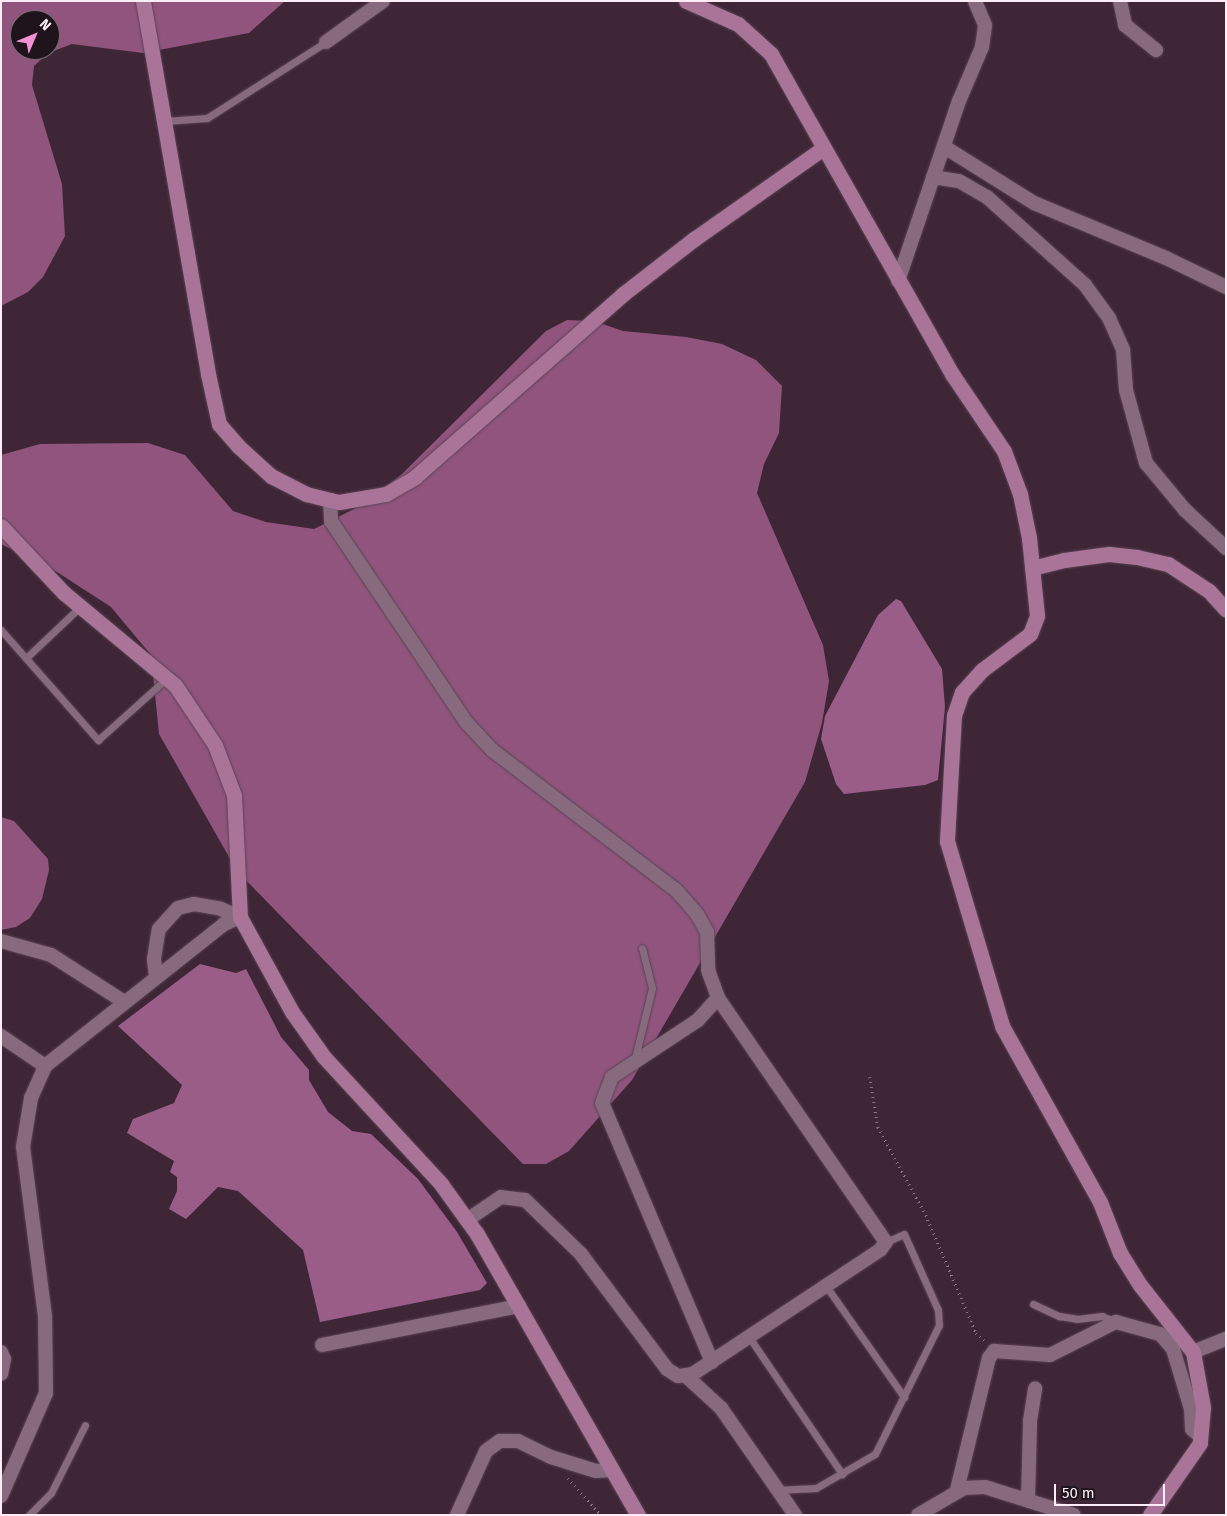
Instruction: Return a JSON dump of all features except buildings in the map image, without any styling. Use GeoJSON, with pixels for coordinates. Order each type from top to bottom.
{"type":"FeatureCollection","features":[{"type":"Feature","properties":{"kind":"street"},"geometry":{"type":"LineString","coordinates":[[143,1],[208,374],[219,424],[238,446],[272,476],[306,494],[339,502],[386,494],[415,477],[623,294],[822,149]]}},
{"type":"Feature","properties":{"kind":"street"},"geometry":{"type":"LineString","coordinates":[[326,42],[383,1]]}},
{"type":"Feature","properties":{"kind":"street"},"geometry":{"type":"LineString","coordinates":[[686,1],[738,24],[771,54],[822,149],[952,374],[1004,451],[1020,494],[1038,616],[1030,634],[982,670],[962,692],[954,715],[947,841],[1002,1026],[1100,1202],[1120,1253],[1140,1285],[1193,1352],[1203,1407],[1200,1443],[1179,1476],[1150,1515]]}},
{"type":"Feature","properties":{"kind":"street"},"geometry":{"type":"LineString","coordinates":[[898,281],[933,177],[946,148],[959,101],[982,47],[985,25],[975,1]]}},
{"type":"Feature","properties":{"kind":"street"},"geometry":{"type":"LineString","coordinates":[[1120,1],[1125,25],[1156,50]]}},
{"type":"Feature","properties":{"kind":"street"},"geometry":{"type":"LineString","coordinates":[[946,148],[1034,203],[1166,258],[1226,288]]}},
{"type":"Feature","properties":{"kind":"street"},"geometry":{"type":"LineString","coordinates":[[933,177],[959,181],[987,197],[1085,285],[1109,318],[1123,350],[1126,390],[1146,463],[1184,510],[1226,548]]}},
{"type":"Feature","properties":{"kind":"street"},"geometry":{"type":"LineString","coordinates":[[330,500],[331,521],[466,722],[492,750],[676,890],[697,914],[707,932],[708,970],[718,998],[886,1242],[880,1250],[712,1362],[693,1374],[678,1376],[667,1369],[581,1254],[525,1200],[501,1197],[467,1220]]}},
{"type":"Feature","properties":{"kind":"street"},"geometry":{"type":"LineString","coordinates":[[2,528],[81,607],[175,686],[215,745],[234,795],[240,917],[292,1012],[324,1057],[441,1184],[467,1220],[519,1306],[638,1515]]}},
{"type":"Feature","properties":{"kind":"street"},"geometry":{"type":"LineString","coordinates":[[1032,568],[1064,560],[1109,554],[1137,557],[1168,564],[1210,592],[1225,608]]}},
{"type":"Feature","properties":{"kind":"street"},"geometry":{"type":"LineString","coordinates":[[156,976],[154,959],[159,928],[178,908],[194,904],[220,909],[240,917]]}},
{"type":"Feature","properties":{"kind":"street"},"geometry":{"type":"LineString","coordinates":[[1,1496],[46,1393],[45,1316],[23,1147],[31,1098],[45,1066],[123,1001],[224,924],[240,917]]}},
{"type":"Feature","properties":{"kind":"street"},"geometry":{"type":"LineString","coordinates":[[1,941],[51,955],[123,1001]]}},
{"type":"Feature","properties":{"kind":"street"},"geometry":{"type":"LineString","coordinates":[[712,1362],[602,1103],[612,1077],[698,1020],[718,998]]}},
{"type":"Feature","properties":{"kind":"street"},"geometry":{"type":"LineString","coordinates":[[1,1036],[45,1066]]}},
{"type":"Feature","properties":{"kind":"street"},"geometry":{"type":"LineString","coordinates":[[322,1345],[519,1306]]}},
{"type":"Feature","properties":{"kind":"street"},"geometry":{"type":"LineString","coordinates":[[957,1490],[989,1358],[994,1351],[1050,1355],[1116,1322],[1160,1334],[1173,1349],[1191,1409],[1192,1429],[1200,1436]]}},
{"type":"Feature","properties":{"kind":"street"},"geometry":{"type":"LineString","coordinates":[[1193,1352],[1226,1339]]}},
{"type":"Feature","properties":{"kind":"street"},"geometry":{"type":"LineString","coordinates":[[1,1352],[4,1359],[1,1374]]}},
{"type":"Feature","properties":{"kind":"street"},"geometry":{"type":"LineString","coordinates":[[685,1375],[721,1408],[795,1515]]}},
{"type":"Feature","properties":{"kind":"street"},"geometry":{"type":"LineString","coordinates":[[1028,1500],[1030,1421],[1034,1388]]}},
{"type":"Feature","properties":{"kind":"street"},"geometry":{"type":"LineString","coordinates":[[457,1515],[486,1451],[500,1441],[518,1441],[551,1457],[596,1471],[613,1470]]}},
{"type":"Feature","properties":{"kind":"street"},"geometry":{"type":"LineString","coordinates":[[918,1515],[957,1490],[985,1487],[1074,1515]]}},
{"type":"Feature","properties":{"kind":"lane"},"geometry":{"type":"LineString","coordinates":[[165,121],[207,118],[326,42]]}},
{"type":"Feature","properties":{"kind":"lane"},"geometry":{"type":"LineString","coordinates":[[26,658],[81,607]]}},
{"type":"Feature","properties":{"kind":"lane"},"geometry":{"type":"LineString","coordinates":[[1,630],[98,740],[167,678]]}},
{"type":"Feature","properties":{"kind":"lane"},"geometry":{"type":"LineString","coordinates":[[634,1062],[652,988],[642,948]]}},
{"type":"Feature","properties":{"kind":"lane"},"geometry":{"type":"LineString","coordinates":[[777,1490],[816,1488],[875,1454],[938,1325],[938,1310],[904,1234],[886,1242]]}},
{"type":"Feature","properties":{"kind":"lane"},"geometry":{"type":"LineString","coordinates":[[826,1286],[904,1397]]}},
{"type":"Feature","properties":{"kind":"lane"},"geometry":{"type":"LineString","coordinates":[[1033,1304],[1059,1316],[1077,1319],[1102,1316],[1116,1322]]}},
{"type":"Feature","properties":{"kind":"lane"},"geometry":{"type":"LineString","coordinates":[[749,1337],[842,1474]]}},
{"type":"Feature","properties":{"kind":"lane"},"geometry":{"type":"LineString","coordinates":[[29,1515],[51,1493],[85,1425]]}},
{"type":"Feature","properties":{"kind":"path"},"geometry":{"type":"LineString","coordinates":[[870,1077],[878,1127],[926,1215],[976,1333],[994,1351]]}},
{"type":"Feature","properties":{"kind":"path"},"geometry":{"type":"LineString","coordinates":[[565,1476],[601,1515]]}},
{"type":"Feature","properties":{"kind":"shaded area"},"geometry":{"type":"Polygon","coordinates":[[[1,1],[285,1],[249,33],[143,53],[72,44],[60,48],[60,10],[10,10],[10,60],[40,60],[34,66],[32,85],[62,184],[65,236],[43,277],[28,292],[1,306],[1,1]]]}},
{"type":"Feature","properties":{"kind":"shaded area"},"geometry":{"type":"Polygon","coordinates":[[[567,320],[594,321],[623,331],[686,337],[722,344],[756,360],[782,386],[779,433],[764,464],[757,493],[823,645],[829,681],[822,723],[805,782],[632,1080],[569,1151],[546,1164],[523,1164],[237,871],[159,734],[151,655],[111,607],[57,572],[1,544],[1,455],[40,444],[148,443],[185,455],[233,511],[266,522],[314,529],[362,505],[402,474],[546,331],[567,320]]]}},
{"type":"Feature","properties":{"kind":"shaded area"},"geometry":{"type":"Polygon","coordinates":[[[896,599],[901,601],[942,669],[945,707],[938,780],[925,785],[844,794],[836,784],[821,739],[825,716],[878,615],[896,599]]]}},
{"type":"Feature","properties":{"kind":"shaded area"},"geometry":{"type":"Polygon","coordinates":[[[1,817],[14,821],[48,859],[49,870],[42,899],[30,918],[16,927],[1,930],[1,817]]]}},
{"type":"Feature","properties":{"kind":"shaded area"},"geometry":{"type":"Polygon","coordinates":[[[200,964],[236,973],[246,969],[281,1037],[309,1070],[309,1080],[328,1112],[352,1131],[371,1134],[418,1179],[457,1232],[487,1283],[480,1290],[320,1322],[303,1250],[238,1191],[218,1187],[186,1219],[169,1209],[177,1191],[177,1177],[170,1172],[174,1161],[127,1133],[133,1119],[174,1103],[182,1085],[118,1026],[200,964]]]}}]}
